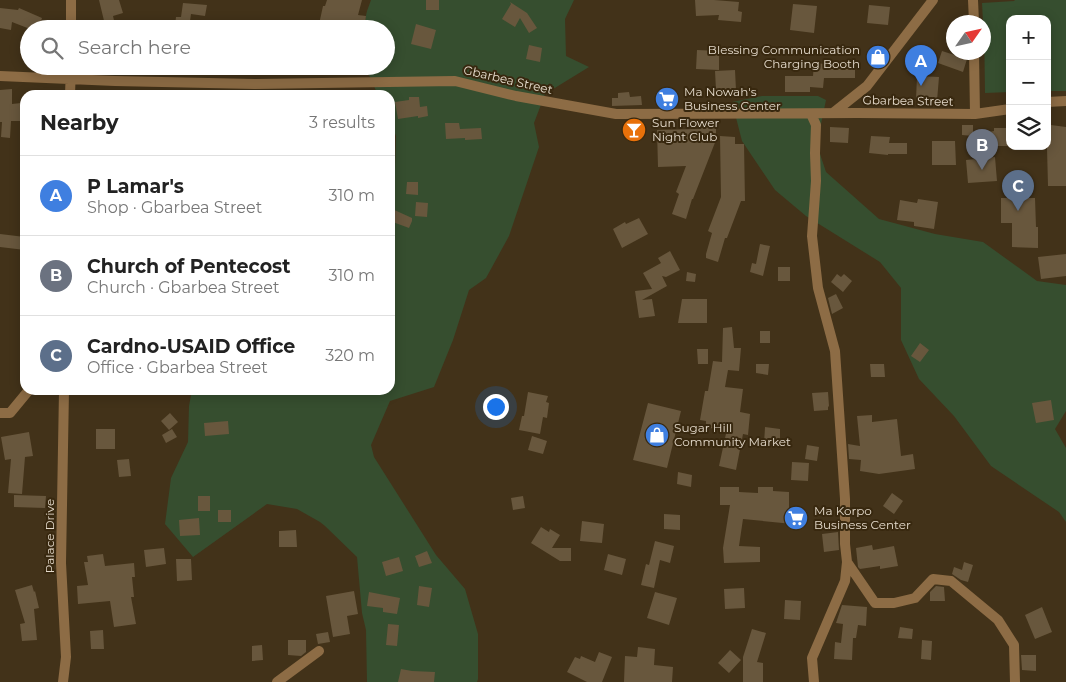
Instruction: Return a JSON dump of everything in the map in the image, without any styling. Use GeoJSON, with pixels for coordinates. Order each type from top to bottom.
{"type":"FeatureCollection","features":[{"type":"Feature","properties":{"kind":"street"},"geometry":{"type":"LineString","coordinates":[[71,0],[71,20]]}},
{"type":"Feature","properties":{"kind":"street"},"geometry":{"type":"LineString","coordinates":[[834,113],[867,86],[933,0]]}},
{"type":"Feature","properties":{"kind":"street"},"geometry":{"type":"LineString","coordinates":[[974,0],[974,15]]}},
{"type":"Feature","properties":{"kind":"street"},"geometry":{"type":"LineString","coordinates":[[974,60],[975,114]]}},
{"type":"Feature","properties":{"kind":"street"},"geometry":{"type":"LineString","coordinates":[[70,90],[71,75]]}},
{"type":"Feature","properties":{"kind":"street","name":"Gbarbea Street"},"geometry":{"type":"LineString","coordinates":[[0,76],[255,84],[455,81],[516,96],[616,114],[975,114],[1006,109]]}},
{"type":"Feature","properties":{"kind":"street"},"geometry":{"type":"LineString","coordinates":[[1051,102],[1066,101]]}},
{"type":"Feature","properties":{"kind":"street"},"geometry":{"type":"LineString","coordinates":[[811,114],[816,125],[816,181],[812,245],[818,288],[835,351],[845,500],[847,562],[845,581],[812,658],[814,682]]}},
{"type":"Feature","properties":{"kind":"street"},"geometry":{"type":"LineString","coordinates":[[0,413],[10,413],[25,395]]}},
{"type":"Feature","properties":{"kind":"street","name":"Palace Drive"},"geometry":{"type":"LineString","coordinates":[[63,682],[66,657],[61,563],[64,395]]}},
{"type":"Feature","properties":{"kind":"street"},"geometry":{"type":"LineString","coordinates":[[847,562],[875,603],[894,603],[915,598],[933,579],[952,581],[998,620],[1014,645],[1015,682]]}},
{"type":"Feature","properties":{"kind":"street"},"geometry":{"type":"LineString","coordinates":[[277,682],[319,651]]}},
{"type":"Feature","properties":{"kind":"green space"},"geometry":{"type":"Polygon","coordinates":[[[371,0],[574,0],[565,19],[566,56],[589,67],[545,94],[534,123],[539,147],[509,236],[486,278],[469,290],[453,340],[434,387],[390,401],[371,445],[374,457],[436,555],[465,589],[478,634],[477,682],[367,682],[366,630],[362,613],[357,557],[320,522],[297,509],[267,504],[193,557],[165,524],[171,478],[188,442],[191,395],[395,395],[395,90],[376,90],[369,75],[395,75],[395,20],[365,20],[371,0]]]}},
{"type":"Feature","properties":{"kind":"green space"},"geometry":{"type":"Polygon","coordinates":[[[1066,0],[1066,91],[1051,91],[1051,15],[1006,15],[1006,92],[985,93],[985,60],[991,60],[991,15],[983,15],[982,3],[1066,0]]]}},
{"type":"Feature","properties":{"kind":"green space"},"geometry":{"type":"Polygon","coordinates":[[[762,96],[818,96],[826,100],[816,142],[826,172],[879,219],[935,234],[983,242],[1037,281],[1066,285],[1066,411],[1055,429],[1066,448],[1066,522],[1059,512],[991,466],[954,416],[919,379],[901,340],[901,288],[880,262],[806,216],[775,190],[742,141],[732,102],[762,96]]]}},
{"type":"Feature","properties":{"kind":"building"},"geometry":{"type":"Polygon","coordinates":[[[99,0],[119,0],[123,13],[113,16],[114,20],[104,20],[99,0]]]}},
{"type":"Feature","properties":{"kind":"building"},"geometry":{"type":"Polygon","coordinates":[[[327,0],[362,0],[358,15],[366,16],[365,20],[320,20],[323,6],[325,6],[327,0]]]}},
{"type":"Feature","properties":{"kind":"building"},"geometry":{"type":"Polygon","coordinates":[[[426,0],[439,0],[439,10],[426,10],[426,0]]]}},
{"type":"Feature","properties":{"kind":"building"},"geometry":{"type":"Polygon","coordinates":[[[695,0],[739,2],[738,11],[742,12],[741,22],[718,20],[719,15],[696,16],[695,0]]]}},
{"type":"Feature","properties":{"kind":"building"},"geometry":{"type":"Polygon","coordinates":[[[510,2],[527,13],[537,28],[529,33],[520,18],[515,27],[502,19],[511,4],[510,2]]]}},
{"type":"Feature","properties":{"kind":"building"},"geometry":{"type":"Polygon","coordinates":[[[183,3],[207,5],[205,16],[191,14],[190,20],[176,20],[176,17],[181,17],[183,3]]]}},
{"type":"Feature","properties":{"kind":"building"},"geometry":{"type":"Polygon","coordinates":[[[793,4],[817,6],[814,33],[790,30],[793,4]]]}},
{"type":"Feature","properties":{"kind":"building"},"geometry":{"type":"Polygon","coordinates":[[[869,5],[890,7],[888,25],[867,23],[869,5]]]}},
{"type":"Feature","properties":{"kind":"building"},"geometry":{"type":"Polygon","coordinates":[[[0,8],[18,10],[19,8],[42,18],[41,20],[20,20],[20,25],[12,22],[11,30],[0,28],[0,8]]]}},
{"type":"Feature","properties":{"kind":"building"},"geometry":{"type":"Polygon","coordinates":[[[416,24],[436,30],[431,49],[411,44],[416,24]]]}},
{"type":"Feature","properties":{"kind":"building"},"geometry":{"type":"Polygon","coordinates":[[[529,45],[542,48],[540,62],[526,59],[529,45]]]}},
{"type":"Feature","properties":{"kind":"building"},"geometry":{"type":"Polygon","coordinates":[[[697,50],[719,51],[719,70],[696,69],[697,50]]]}},
{"type":"Feature","properties":{"kind":"building"},"geometry":{"type":"Polygon","coordinates":[[[942,51],[946,52],[946,60],[967,60],[963,72],[938,63],[942,51]]]}},
{"type":"Feature","properties":{"kind":"building"},"geometry":{"type":"Polygon","coordinates":[[[814,63],[825,64],[825,69],[855,69],[855,78],[824,78],[823,88],[810,87],[810,92],[785,92],[785,76],[813,76],[814,63]]]}},
{"type":"Feature","properties":{"kind":"building"},"geometry":{"type":"Polygon","coordinates":[[[735,70],[736,90],[716,90],[715,71],[735,70]]]}},
{"type":"Feature","properties":{"kind":"building"},"geometry":{"type":"Polygon","coordinates":[[[917,76],[939,77],[937,101],[916,100],[917,76]]]}},
{"type":"Feature","properties":{"kind":"building"},"geometry":{"type":"Polygon","coordinates":[[[12,89],[12,104],[20,103],[20,121],[11,121],[10,138],[1,137],[0,90],[12,89]]]}},
{"type":"Feature","properties":{"kind":"building"},"geometry":{"type":"Polygon","coordinates":[[[629,92],[630,97],[641,96],[642,105],[612,106],[612,98],[618,98],[618,93],[629,92]]]}},
{"type":"Feature","properties":{"kind":"building"},"geometry":{"type":"Polygon","coordinates":[[[409,97],[419,97],[420,107],[427,106],[428,116],[398,119],[395,102],[409,100],[409,97]]]}},
{"type":"Feature","properties":{"kind":"building"},"geometry":{"type":"Polygon","coordinates":[[[445,123],[459,123],[460,129],[481,128],[482,139],[446,139],[445,123]]]}},
{"type":"Feature","properties":{"kind":"building"},"geometry":{"type":"Polygon","coordinates":[[[698,124],[716,124],[716,140],[686,219],[672,214],[679,194],[676,192],[686,166],[658,167],[657,130],[698,129],[698,124]]]}},
{"type":"Feature","properties":{"kind":"building"},"geometry":{"type":"Polygon","coordinates":[[[962,125],[973,125],[973,136],[962,135],[962,125]]]}},
{"type":"Feature","properties":{"kind":"building"},"geometry":{"type":"Polygon","coordinates":[[[1051,125],[1066,127],[1066,186],[1048,186],[1047,150],[1051,150],[1051,125]]]}},
{"type":"Feature","properties":{"kind":"building"},"geometry":{"type":"Polygon","coordinates":[[[830,127],[849,128],[848,143],[830,142],[830,127]]]}},
{"type":"Feature","properties":{"kind":"building"},"geometry":{"type":"Polygon","coordinates":[[[994,128],[1006,128],[1006,146],[989,146],[989,132],[994,131],[994,128]]]}},
{"type":"Feature","properties":{"kind":"building"},"geometry":{"type":"Polygon","coordinates":[[[720,136],[735,137],[735,144],[744,144],[745,201],[741,201],[727,238],[725,238],[718,262],[706,258],[706,254],[712,233],[708,231],[721,197],[720,136]]]}},
{"type":"Feature","properties":{"kind":"building"},"geometry":{"type":"Polygon","coordinates":[[[871,136],[890,137],[889,143],[907,143],[907,154],[869,153],[871,136]]]}},
{"type":"Feature","properties":{"kind":"building"},"geometry":{"type":"Polygon","coordinates":[[[932,141],[955,141],[956,165],[932,165],[932,141]]]}},
{"type":"Feature","properties":{"kind":"building"},"geometry":{"type":"Polygon","coordinates":[[[995,157],[997,181],[968,183],[966,160],[995,157]]]}},
{"type":"Feature","properties":{"kind":"building"},"geometry":{"type":"Polygon","coordinates":[[[1022,177],[1023,198],[1035,198],[1038,248],[1012,247],[1012,223],[1001,223],[1001,198],[1010,198],[1009,178],[1022,177]]]}},
{"type":"Feature","properties":{"kind":"building"},"geometry":{"type":"Polygon","coordinates":[[[407,182],[418,182],[418,195],[406,194],[407,182]]]}},
{"type":"Feature","properties":{"kind":"building"},"geometry":{"type":"Polygon","coordinates":[[[918,199],[938,202],[934,229],[914,226],[914,222],[897,220],[900,200],[917,203],[918,199]]]}},
{"type":"Feature","properties":{"kind":"building"},"geometry":{"type":"Polygon","coordinates":[[[416,202],[428,203],[427,217],[415,216],[416,202]]]}},
{"type":"Feature","properties":{"kind":"building"},"geometry":{"type":"Polygon","coordinates":[[[395,210],[412,218],[409,228],[395,223],[395,210]]]}},
{"type":"Feature","properties":{"kind":"building"},"geometry":{"type":"Polygon","coordinates":[[[639,218],[648,234],[622,248],[613,229],[625,222],[626,224],[639,218]]]}},
{"type":"Feature","properties":{"kind":"building"},"geometry":{"type":"Polygon","coordinates":[[[0,234],[20,236],[20,249],[0,247],[0,234]]]}},
{"type":"Feature","properties":{"kind":"building"},"geometry":{"type":"Polygon","coordinates":[[[760,244],[770,246],[763,276],[750,272],[752,263],[756,264],[760,244]]]}},
{"type":"Feature","properties":{"kind":"building"},"geometry":{"type":"Polygon","coordinates":[[[670,251],[680,270],[666,277],[662,276],[667,286],[642,300],[652,299],[655,316],[639,318],[635,291],[652,289],[643,273],[661,263],[658,258],[670,251]]]}},
{"type":"Feature","properties":{"kind":"building"},"geometry":{"type":"Polygon","coordinates":[[[1066,254],[1066,276],[1041,279],[1038,257],[1066,254]]]}},
{"type":"Feature","properties":{"kind":"building"},"geometry":{"type":"Polygon","coordinates":[[[778,267],[790,267],[790,281],[778,281],[778,267]]]}},
{"type":"Feature","properties":{"kind":"building"},"geometry":{"type":"Polygon","coordinates":[[[687,272],[696,274],[695,282],[686,281],[687,272]]]}},
{"type":"Feature","properties":{"kind":"building"},"geometry":{"type":"Polygon","coordinates":[[[837,274],[841,277],[844,274],[852,281],[843,292],[831,282],[837,274]]]}},
{"type":"Feature","properties":{"kind":"building"},"geometry":{"type":"Polygon","coordinates":[[[836,294],[843,308],[832,314],[828,298],[836,294]]]}},
{"type":"Feature","properties":{"kind":"building"},"geometry":{"type":"Polygon","coordinates":[[[682,299],[707,299],[707,323],[678,323],[682,299]]]}},
{"type":"Feature","properties":{"kind":"building"},"geometry":{"type":"Polygon","coordinates":[[[732,327],[734,348],[741,348],[739,371],[728,370],[725,387],[743,389],[740,412],[750,414],[748,435],[743,434],[736,470],[719,466],[727,429],[706,428],[706,421],[700,420],[705,391],[708,391],[713,361],[722,362],[723,328],[732,327]]]}},
{"type":"Feature","properties":{"kind":"building"},"geometry":{"type":"Polygon","coordinates":[[[760,331],[770,331],[770,343],[760,343],[760,331]]]}},
{"type":"Feature","properties":{"kind":"building"},"geometry":{"type":"Polygon","coordinates":[[[920,343],[929,350],[920,362],[911,356],[920,343]]]}},
{"type":"Feature","properties":{"kind":"building"},"geometry":{"type":"Polygon","coordinates":[[[697,349],[708,349],[708,364],[698,364],[697,349]]]}},
{"type":"Feature","properties":{"kind":"building"},"geometry":{"type":"Polygon","coordinates":[[[756,364],[769,364],[768,375],[756,373],[756,364]]]}},
{"type":"Feature","properties":{"kind":"building"},"geometry":{"type":"Polygon","coordinates":[[[870,364],[884,364],[885,377],[871,377],[870,364]]]}},
{"type":"Feature","properties":{"kind":"building"},"geometry":{"type":"Polygon","coordinates":[[[528,392],[548,396],[546,402],[549,403],[547,418],[543,417],[540,434],[519,430],[522,416],[524,416],[528,392]]]}},
{"type":"Feature","properties":{"kind":"building"},"geometry":{"type":"Polygon","coordinates":[[[828,392],[828,410],[814,411],[812,393],[828,392]]]}},
{"type":"Feature","properties":{"kind":"building"},"geometry":{"type":"Polygon","coordinates":[[[1051,400],[1054,420],[1036,423],[1032,403],[1051,400]]]}},
{"type":"Feature","properties":{"kind":"building","name":"Sugar Hill Community Market"},"geometry":{"type":"Polygon","coordinates":[[[648,403],[681,411],[667,468],[633,460],[648,403]]]}},
{"type":"Feature","properties":{"kind":"building"},"geometry":{"type":"Polygon","coordinates":[[[170,413],[178,422],[169,430],[161,421],[170,413]]]}},
{"type":"Feature","properties":{"kind":"building"},"geometry":{"type":"Polygon","coordinates":[[[872,415],[872,422],[897,419],[901,456],[913,454],[915,469],[879,474],[860,471],[861,460],[849,459],[848,444],[860,446],[857,416],[872,415]]]}},
{"type":"Feature","properties":{"kind":"building"},"geometry":{"type":"Polygon","coordinates":[[[228,421],[229,434],[205,436],[204,423],[228,421]]]}},
{"type":"Feature","properties":{"kind":"building"},"geometry":{"type":"Polygon","coordinates":[[[765,427],[780,429],[780,445],[764,444],[765,427]]]}},
{"type":"Feature","properties":{"kind":"building"},"geometry":{"type":"Polygon","coordinates":[[[96,429],[115,429],[115,449],[96,449],[96,429]]]}},
{"type":"Feature","properties":{"kind":"building"},"geometry":{"type":"Polygon","coordinates":[[[172,429],[177,437],[166,443],[162,435],[172,429]]]}},
{"type":"Feature","properties":{"kind":"building"},"geometry":{"type":"Polygon","coordinates":[[[29,432],[33,456],[25,457],[22,494],[8,493],[11,459],[5,460],[1,437],[29,432]]]}},
{"type":"Feature","properties":{"kind":"building"},"geometry":{"type":"Polygon","coordinates":[[[532,436],[547,441],[543,454],[528,450],[532,436]]]}},
{"type":"Feature","properties":{"kind":"building"},"geometry":{"type":"Polygon","coordinates":[[[807,445],[819,447],[817,461],[805,459],[807,445]]]}},
{"type":"Feature","properties":{"kind":"building"},"geometry":{"type":"Polygon","coordinates":[[[129,459],[131,476],[119,477],[117,460],[129,459]]]}},
{"type":"Feature","properties":{"kind":"building"},"geometry":{"type":"Polygon","coordinates":[[[792,462],[809,463],[808,481],[791,480],[792,462]]]}},
{"type":"Feature","properties":{"kind":"building"},"geometry":{"type":"Polygon","coordinates":[[[678,472],[692,475],[691,487],[677,484],[678,472]]]}},
{"type":"Feature","properties":{"kind":"building"},"geometry":{"type":"Polygon","coordinates":[[[720,487],[739,487],[739,492],[758,493],[758,487],[773,487],[773,491],[789,492],[789,514],[804,515],[803,525],[743,519],[739,546],[760,547],[760,562],[724,563],[723,548],[730,505],[720,505],[720,487]]]}},
{"type":"Feature","properties":{"kind":"building"},"geometry":{"type":"Polygon","coordinates":[[[892,493],[903,501],[894,514],[883,506],[892,493]]]}},
{"type":"Feature","properties":{"kind":"building"},"geometry":{"type":"Polygon","coordinates":[[[14,495],[46,496],[45,508],[14,507],[14,495]]]}},
{"type":"Feature","properties":{"kind":"building"},"geometry":{"type":"Polygon","coordinates":[[[198,496],[210,496],[210,511],[198,511],[198,496]]]}},
{"type":"Feature","properties":{"kind":"building"},"geometry":{"type":"Polygon","coordinates":[[[523,496],[525,508],[513,510],[511,498],[523,496]]]}},
{"type":"Feature","properties":{"kind":"building"},"geometry":{"type":"Polygon","coordinates":[[[218,510],[231,510],[231,522],[218,522],[218,510]]]}},
{"type":"Feature","properties":{"kind":"building"},"geometry":{"type":"Polygon","coordinates":[[[664,514],[680,515],[680,530],[664,529],[664,514]]]}},
{"type":"Feature","properties":{"kind":"building"},"geometry":{"type":"Polygon","coordinates":[[[199,518],[200,535],[180,536],[179,520],[199,518]]]}},
{"type":"Feature","properties":{"kind":"building"},"geometry":{"type":"Polygon","coordinates":[[[582,521],[604,524],[602,543],[580,541],[582,521]]]}},
{"type":"Feature","properties":{"kind":"building"},"geometry":{"type":"Polygon","coordinates":[[[541,527],[549,532],[550,529],[560,535],[552,548],[571,548],[571,561],[560,561],[531,543],[541,527]]]}},
{"type":"Feature","properties":{"kind":"building"},"geometry":{"type":"Polygon","coordinates":[[[296,530],[297,547],[279,547],[279,531],[296,530]]]}},
{"type":"Feature","properties":{"kind":"building"},"geometry":{"type":"Polygon","coordinates":[[[838,532],[839,550],[824,552],[822,534],[838,532]]]}},
{"type":"Feature","properties":{"kind":"building"},"geometry":{"type":"Polygon","coordinates":[[[655,541],[674,546],[670,563],[660,560],[654,588],[641,585],[646,564],[649,565],[655,541]]]}},
{"type":"Feature","properties":{"kind":"building"},"geometry":{"type":"Polygon","coordinates":[[[872,545],[873,550],[894,546],[898,566],[880,569],[880,566],[860,569],[858,567],[856,548],[872,545]]]}},
{"type":"Feature","properties":{"kind":"building"},"geometry":{"type":"Polygon","coordinates":[[[164,548],[166,564],[146,567],[144,550],[164,548]]]}},
{"type":"Feature","properties":{"kind":"building"},"geometry":{"type":"Polygon","coordinates":[[[427,551],[432,563],[419,567],[415,556],[427,551]]]}},
{"type":"Feature","properties":{"kind":"building"},"geometry":{"type":"Polygon","coordinates":[[[103,554],[105,566],[134,563],[135,577],[132,577],[134,597],[131,597],[136,624],[114,627],[110,601],[78,604],[77,586],[88,585],[84,562],[88,562],[87,556],[103,554]]]}},
{"type":"Feature","properties":{"kind":"building"},"geometry":{"type":"Polygon","coordinates":[[[608,554],[626,559],[622,575],[604,570],[608,554]]]}},
{"type":"Feature","properties":{"kind":"building"},"geometry":{"type":"Polygon","coordinates":[[[399,557],[403,571],[386,576],[382,562],[399,557]]]}},
{"type":"Feature","properties":{"kind":"building"},"geometry":{"type":"Polygon","coordinates":[[[176,559],[191,559],[192,580],[177,581],[176,559]]]}},
{"type":"Feature","properties":{"kind":"building"},"geometry":{"type":"Polygon","coordinates":[[[964,562],[973,565],[968,582],[952,574],[954,567],[962,570],[964,562]]]}},
{"type":"Feature","properties":{"kind":"building"},"geometry":{"type":"Polygon","coordinates":[[[32,585],[39,608],[34,609],[37,640],[22,641],[20,624],[25,623],[15,590],[32,585]]]}},
{"type":"Feature","properties":{"kind":"building"},"geometry":{"type":"Polygon","coordinates":[[[419,586],[432,588],[429,607],[417,605],[419,586]]]}},
{"type":"Feature","properties":{"kind":"building"},"geometry":{"type":"Polygon","coordinates":[[[936,586],[944,587],[945,601],[930,601],[930,592],[936,586]]]}},
{"type":"Feature","properties":{"kind":"building"},"geometry":{"type":"Polygon","coordinates":[[[744,588],[745,608],[725,609],[724,589],[744,588]]]}},
{"type":"Feature","properties":{"kind":"building"},"geometry":{"type":"Polygon","coordinates":[[[354,591],[358,614],[347,616],[350,634],[333,637],[326,596],[354,591]]]}},
{"type":"Feature","properties":{"kind":"building"},"geometry":{"type":"Polygon","coordinates":[[[369,592],[400,598],[397,614],[383,612],[383,608],[367,606],[369,592]]]}},
{"type":"Feature","properties":{"kind":"building"},"geometry":{"type":"Polygon","coordinates":[[[655,592],[677,598],[669,625],[647,618],[655,592]]]}},
{"type":"Feature","properties":{"kind":"building"},"geometry":{"type":"Polygon","coordinates":[[[785,600],[801,601],[800,620],[784,619],[785,600]]]}},
{"type":"Feature","properties":{"kind":"building"},"geometry":{"type":"Polygon","coordinates":[[[842,605],[867,607],[866,626],[858,625],[856,638],[853,638],[852,660],[834,659],[835,642],[841,643],[843,624],[836,623],[842,605]]]}},
{"type":"Feature","properties":{"kind":"building"},"geometry":{"type":"Polygon","coordinates":[[[1042,607],[1052,632],[1035,639],[1025,615],[1042,607]]]}},
{"type":"Feature","properties":{"kind":"building"},"geometry":{"type":"Polygon","coordinates":[[[388,624],[399,625],[397,646],[386,645],[388,624]]]}},
{"type":"Feature","properties":{"kind":"building"},"geometry":{"type":"Polygon","coordinates":[[[900,627],[913,629],[912,639],[898,638],[900,627]]]}},
{"type":"Feature","properties":{"kind":"building"},"geometry":{"type":"Polygon","coordinates":[[[752,629],[766,633],[757,662],[763,663],[763,682],[743,682],[743,657],[752,629]]]}},
{"type":"Feature","properties":{"kind":"building"},"geometry":{"type":"Polygon","coordinates":[[[103,630],[104,649],[91,649],[90,631],[103,630]]]}},
{"type":"Feature","properties":{"kind":"building"},"geometry":{"type":"Polygon","coordinates":[[[328,632],[330,642],[318,644],[316,634],[328,632]]]}},
{"type":"Feature","properties":{"kind":"building"},"geometry":{"type":"Polygon","coordinates":[[[288,640],[306,640],[306,652],[301,656],[288,655],[288,640]]]}},
{"type":"Feature","properties":{"kind":"building"},"geometry":{"type":"Polygon","coordinates":[[[922,640],[932,641],[931,660],[921,659],[922,640]]]}},
{"type":"Feature","properties":{"kind":"building"},"geometry":{"type":"Polygon","coordinates":[[[262,645],[263,660],[252,661],[252,646],[262,645]]]}},
{"type":"Feature","properties":{"kind":"building"},"geometry":{"type":"Polygon","coordinates":[[[638,647],[655,649],[654,665],[673,667],[672,682],[624,682],[625,656],[637,657],[638,647]]]}},
{"type":"Feature","properties":{"kind":"building"},"geometry":{"type":"Polygon","coordinates":[[[730,650],[741,660],[729,673],[718,663],[730,650]]]}},
{"type":"Feature","properties":{"kind":"building"},"geometry":{"type":"Polygon","coordinates":[[[599,652],[612,657],[602,682],[587,682],[567,672],[575,657],[580,659],[581,656],[595,662],[599,652]]]}},
{"type":"Feature","properties":{"kind":"building"},"geometry":{"type":"Polygon","coordinates":[[[1021,655],[1036,655],[1036,671],[1022,670],[1021,655]]]}},
{"type":"Feature","properties":{"kind":"building"},"geometry":{"type":"Polygon","coordinates":[[[401,669],[435,672],[434,682],[398,682],[401,669]]]}},
{"type":"Feature","properties":{"kind":"place","name":"Blessing Communication Charging Booth"},"geometry":{"type":"Point","coordinates":[878,57]}},
{"type":"Feature","properties":{"kind":"place","name":"P Lamar's"},"geometry":{"type":"Point","coordinates":[921,86]}},
{"type":"Feature","properties":{"kind":"place","name":"Ma Nowah's Business Center"},"geometry":{"type":"Point","coordinates":[667,99]}},
{"type":"Feature","properties":{"kind":"place","name":"Sun Flower Night Club"},"geometry":{"type":"Point","coordinates":[634,130]}},
{"type":"Feature","properties":{"kind":"place","name":"Church of Pentecost"},"geometry":{"type":"Point","coordinates":[982,170]}},
{"type":"Feature","properties":{"kind":"place","name":"Cardno-USAID Office"},"geometry":{"type":"Point","coordinates":[1018,211]}},
{"type":"Feature","properties":{"kind":"place","name":"Sugar Hill Community Market"},"geometry":{"type":"Point","coordinates":[657,435]}},
{"type":"Feature","properties":{"kind":"place","name":"Ma Korpo Business Center"},"geometry":{"type":"Point","coordinates":[796,518]}}]}
